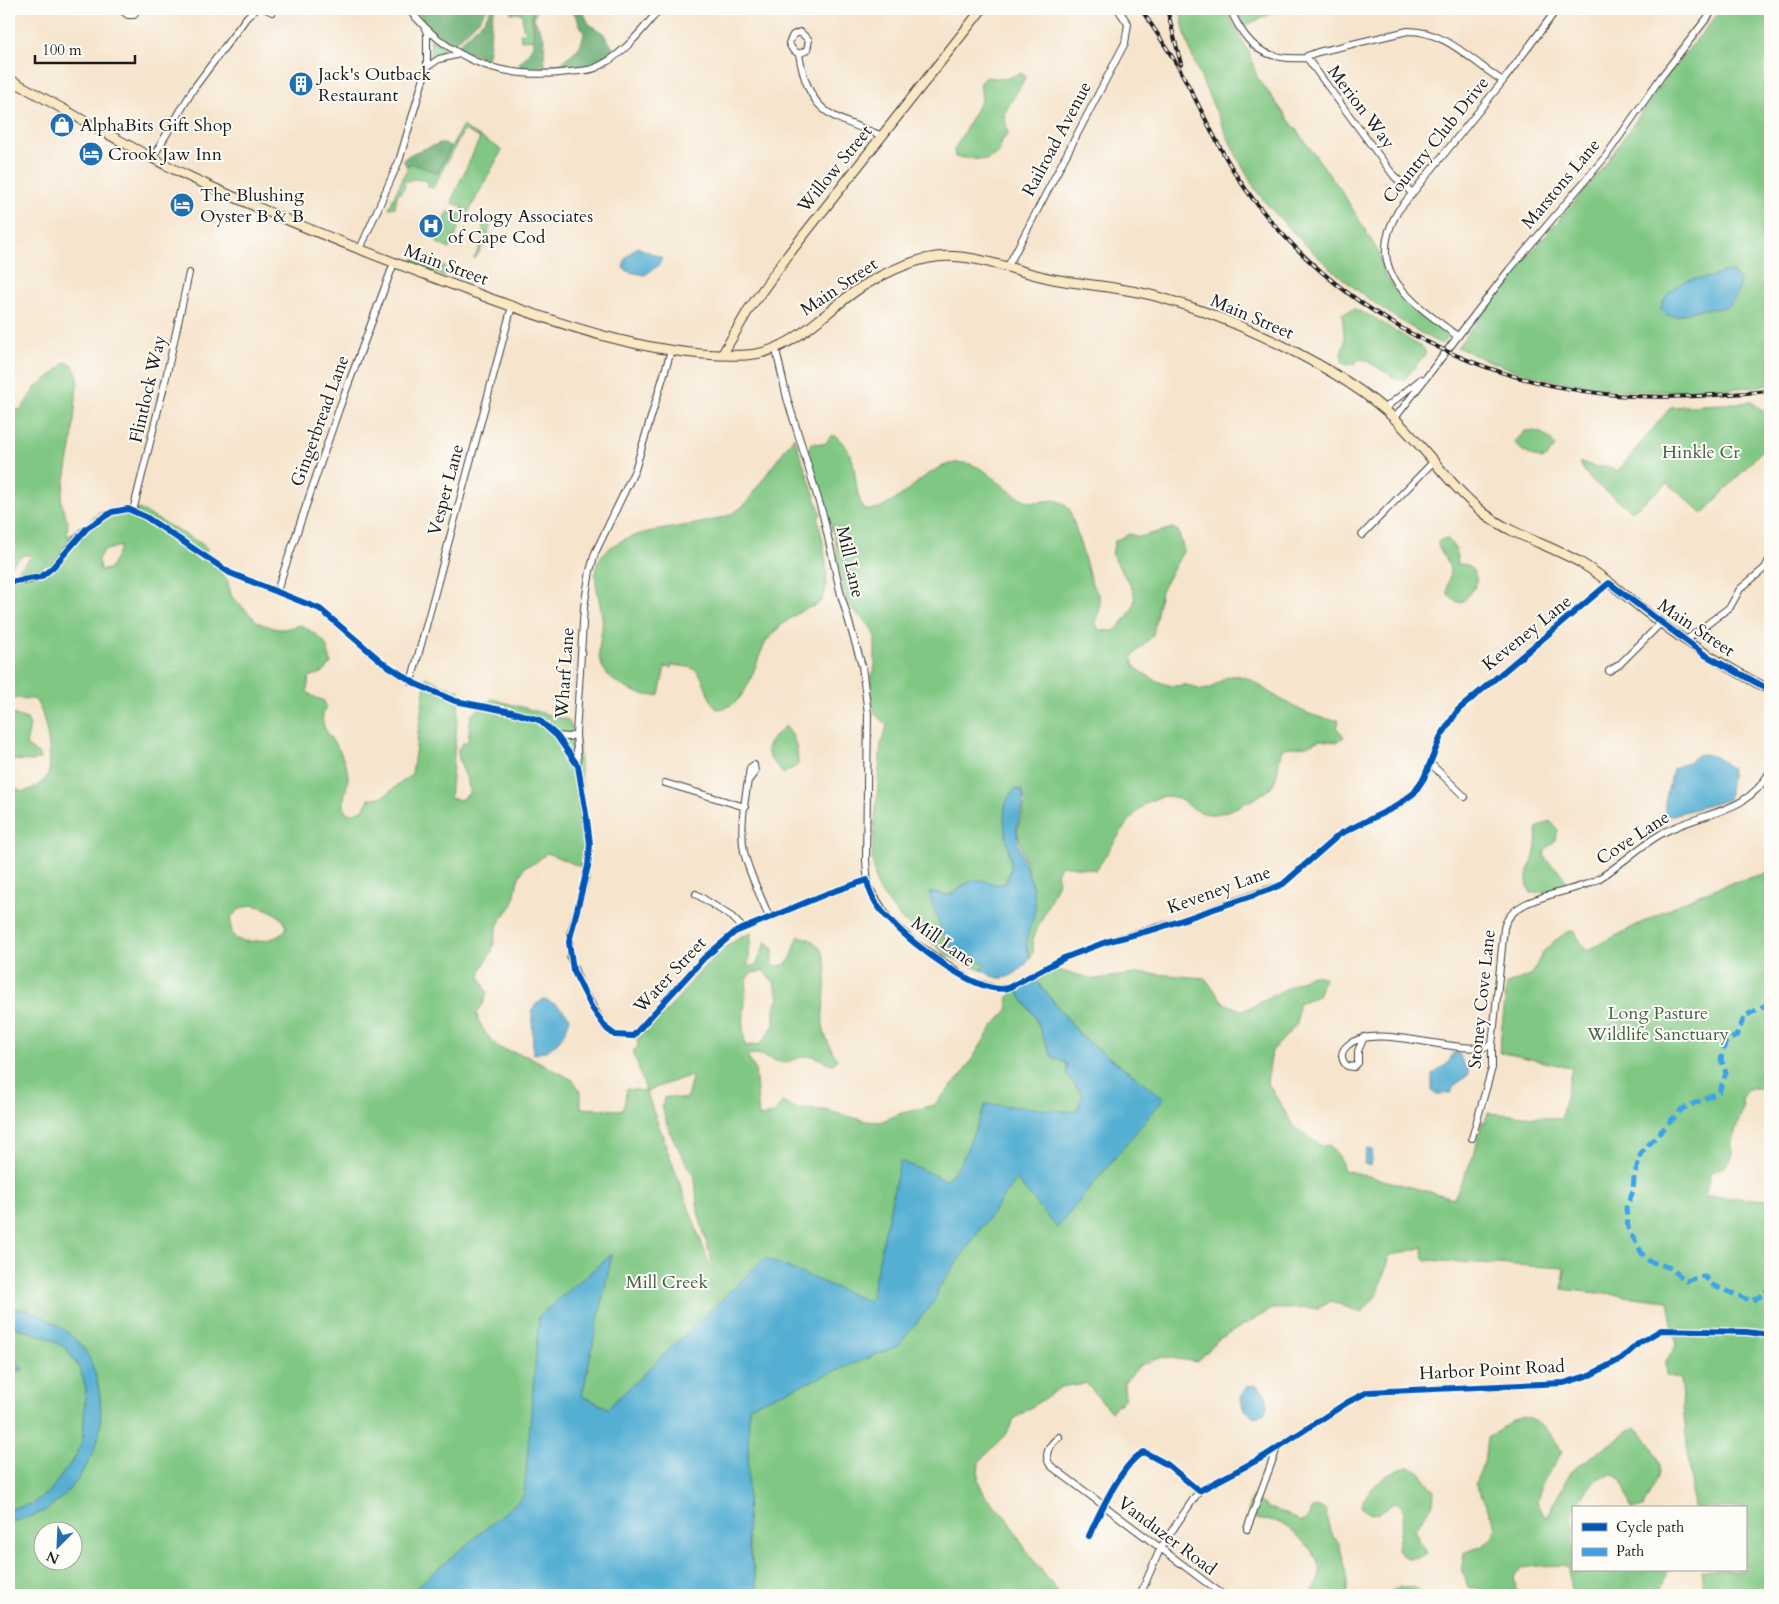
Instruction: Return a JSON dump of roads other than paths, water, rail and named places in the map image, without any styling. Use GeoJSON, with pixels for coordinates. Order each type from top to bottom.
{"type":"FeatureCollection","features":[{"type":"Feature","properties":{"kind":"main road","name":"Willow Street"},"geometry":{"type":"LineString","coordinates":[[722,355],[766,284],[982,9]]}},
{"type":"Feature","properties":{"kind":"main road","name":"Main Street"},"geometry":{"type":"LineString","coordinates":[[9,79],[153,157],[234,197],[394,263],[512,306],[578,327],[671,351],[751,355],[776,350],[867,284],[912,263],[951,256],[1052,278],[1137,292],[1174,302],[1243,328],[1286,348],[1348,384],[1395,418],[1476,506],[1498,524],[1578,561],[1685,641],[1721,664],[1770,690]]}},
{"type":"Feature","properties":{"kind":"street"},"geometry":{"type":"LineString","coordinates":[[120,9],[134,15],[138,9]]}},
{"type":"Feature","properties":{"kind":"street"},"geometry":{"type":"LineString","coordinates":[[153,157],[194,88],[247,16],[256,9]]}},
{"type":"Feature","properties":{"kind":"street"},"geometry":{"type":"LineString","coordinates":[[408,9],[435,37],[460,54],[502,71],[550,74],[594,68],[631,44],[660,9]]}},
{"type":"Feature","properties":{"kind":"street","name":"Railroad Avenue"},"geometry":{"type":"LineString","coordinates":[[1007,268],[1122,51],[1128,36],[1128,24],[1118,9]]}},
{"type":"Feature","properties":{"kind":"street"},"geometry":{"type":"LineString","coordinates":[[1230,9],[1245,36],[1263,53],[1292,59],[1307,58],[1307,56],[1318,52],[1408,31],[1421,31],[1448,41],[1503,81]]}},
{"type":"Feature","properties":{"kind":"street","name":"Country Club Drive"},"geometry":{"type":"LineString","coordinates":[[1457,336],[1408,295],[1393,277],[1386,262],[1384,241],[1398,211],[1503,81],[1557,9]]}},
{"type":"Feature","properties":{"kind":"street","name":"Marstons Lane"},"geometry":{"type":"LineString","coordinates":[[1395,418],[1508,270],[1606,156],[1665,71],[1714,9]]}},
{"type":"Feature","properties":{"kind":"street"},"geometry":{"type":"LineString","coordinates":[[360,249],[399,161],[427,67],[424,26]]}},
{"type":"Feature","properties":{"kind":"street"},"geometry":{"type":"LineString","coordinates":[[427,67],[439,59],[460,54]]}},
{"type":"Feature","properties":{"kind":"street"},"geometry":{"type":"LineString","coordinates":[[799,54],[805,83],[825,112],[883,136]]}},
{"type":"Feature","properties":{"kind":"street","name":"Merion Way"},"geometry":{"type":"LineString","coordinates":[[1307,58],[1394,176],[1412,193]]}},
{"type":"Feature","properties":{"kind":"street","name":"Gingerbread Lane"},"geometry":{"type":"LineString","coordinates":[[277,591],[336,417],[394,263]]}},
{"type":"Feature","properties":{"kind":"street","name":"Flintlock Way"},"geometry":{"type":"LineString","coordinates":[[133,511],[165,382],[189,273]]}},
{"type":"Feature","properties":{"kind":"street","name":"Vesper Lane"},"geometry":{"type":"LineString","coordinates":[[411,682],[512,306]]}},
{"type":"Feature","properties":{"kind":"street","name":"Mill Lane"},"geometry":{"type":"LineString","coordinates":[[776,350],[787,398],[823,515],[841,595],[862,666],[868,714],[867,880],[873,897],[894,925],[914,942],[972,980],[998,989],[1008,988],[1024,980]]}},
{"type":"Feature","properties":{"kind":"street","name":"Wharf Lane"},"geometry":{"type":"LineString","coordinates":[[607,1029],[590,1004],[573,970],[570,958],[570,934],[586,877],[590,844],[578,766],[576,734],[584,607],[595,553],[635,470],[671,351]]}},
{"type":"Feature","properties":{"kind":"street","name":"Marstons Lane"},"geometry":{"type":"LineString","coordinates":[[1384,409],[1426,375]]}},
{"type":"Feature","properties":{"kind":"street"},"geometry":{"type":"LineString","coordinates":[[1362,535],[1434,461]]}},
{"type":"Feature","properties":{"kind":"street"},"geometry":{"type":"LineString","coordinates":[[9,582],[40,577],[53,567],[87,528],[112,512],[124,509],[133,511],[160,526],[230,573],[306,601],[325,612],[382,662],[411,682],[450,700],[534,718],[557,736],[578,766]]}},
{"type":"Feature","properties":{"kind":"street"},"geometry":{"type":"LineString","coordinates":[[1685,641],[1730,607],[1740,589],[1765,568],[1770,558]]}},
{"type":"Feature","properties":{"kind":"street","name":"Keveney Lane"},"geometry":{"type":"LineString","coordinates":[[1024,980],[1064,958],[1106,942],[1208,912],[1283,884],[1340,834],[1404,801],[1419,787],[1431,764],[1441,736],[1458,710],[1609,583]]}},
{"type":"Feature","properties":{"kind":"street"},"geometry":{"type":"LineString","coordinates":[[1609,671],[1619,665],[1661,624]]}},
{"type":"Feature","properties":{"kind":"street"},"geometry":{"type":"LineString","coordinates":[[557,736],[569,737],[576,734]]}},
{"type":"Feature","properties":{"kind":"street"},"geometry":{"type":"LineString","coordinates":[[1431,764],[1465,797]]}},
{"type":"Feature","properties":{"kind":"street","name":"Cove Lane"},"geometry":{"type":"LineString","coordinates":[[1506,921],[1515,910],[1524,904],[1579,888],[1598,879],[1661,834],[1747,798],[1760,788],[1770,771]]}},
{"type":"Feature","properties":{"kind":"street"},"geometry":{"type":"LineString","coordinates":[[748,781],[743,841],[745,854],[769,917]]}},
{"type":"Feature","properties":{"kind":"street"},"geometry":{"type":"LineString","coordinates":[[664,783],[745,806]]}},
{"type":"Feature","properties":{"kind":"street","name":"Water Street"},"geometry":{"type":"LineString","coordinates":[[607,1029],[615,1036],[633,1036],[712,950],[735,932],[867,880]]}},
{"type":"Feature","properties":{"kind":"street"},"geometry":{"type":"LineString","coordinates":[[696,894],[732,917],[743,928]]}},
{"type":"Feature","properties":{"kind":"street","name":"Stoney Cove Lane"},"geometry":{"type":"LineString","coordinates":[[1472,1138],[1492,1068],[1492,1045],[1506,921]]}},
{"type":"Feature","properties":{"kind":"street"},"geometry":{"type":"LineString","coordinates":[[1364,1037],[1358,1051],[1358,1063],[1354,1067],[1347,1066],[1343,1059],[1343,1051],[1346,1047],[1364,1037],[1424,1040],[1470,1047],[1492,1045]]}},
{"type":"Feature","properties":{"kind":"street","name":"Harbor Point Road"},"geometry":{"type":"LineString","coordinates":[[1199,1491],[1277,1448],[1348,1402],[1368,1392],[1564,1383],[1590,1375],[1621,1359],[1639,1343],[1662,1330],[1747,1332],[1770,1335]]}},
{"type":"Feature","properties":{"kind":"street","name":"Vanduzer Road"},"geometry":{"type":"LineString","coordinates":[[1059,1437],[1051,1444],[1047,1453],[1048,1462],[1136,1532],[1161,1547],[1223,1595]]}},
{"type":"Feature","properties":{"kind":"street"},"geometry":{"type":"LineString","coordinates":[[1247,1529],[1277,1448]]}},
{"type":"Feature","properties":{"kind":"street"},"geometry":{"type":"LineString","coordinates":[[1089,1536],[1130,1462],[1137,1454],[1144,1452],[1168,1465],[1199,1491],[1161,1547],[1140,1595]]}},
{"type":"Feature","properties":{"kind":"water"},"geometry":{"type":"Polygon","coordinates":[[[637,247],[662,258],[659,265],[645,275],[629,272],[623,268],[626,257],[637,247]]]}},
{"type":"Feature","properties":{"kind":"water"},"geometry":{"type":"Polygon","coordinates":[[[1723,272],[1732,272],[1740,280],[1736,297],[1730,304],[1722,308],[1702,309],[1675,316],[1665,314],[1661,310],[1663,301],[1681,283],[1718,275],[1723,272]]]}},
{"type":"Feature","properties":{"kind":"water"},"geometry":{"type":"Polygon","coordinates":[[[1704,754],[1718,758],[1732,769],[1728,800],[1665,817],[1665,802],[1673,769],[1690,761],[1697,755],[1704,754]]]}},
{"type":"Feature","properties":{"kind":"water"},"geometry":{"type":"Polygon","coordinates":[[[1016,789],[1022,791],[1024,803],[1017,826],[1018,841],[1032,887],[1035,906],[1033,920],[1027,936],[1030,958],[1025,965],[1009,977],[997,978],[981,970],[986,964],[967,957],[954,949],[940,926],[929,892],[940,895],[953,894],[967,883],[975,880],[998,884],[1005,883],[1010,874],[1011,867],[1004,814],[1009,796],[1016,789]]]}},
{"type":"Feature","properties":{"kind":"water"},"geometry":{"type":"Polygon","coordinates":[[[1034,978],[1082,1037],[1164,1098],[1057,1228],[1016,1179],[936,1292],[938,1294],[924,1314],[898,1346],[749,1406],[747,1540],[759,1595],[407,1595],[524,1496],[539,1316],[612,1254],[582,1396],[608,1408],[765,1258],[870,1302],[900,1161],[946,1180],[960,1165],[986,1104],[1076,1112],[1083,1094],[1067,1075],[1067,1063],[1052,1057],[1035,1017],[1015,988],[1034,978]]]}},
{"type":"Feature","properties":{"kind":"water"},"geometry":{"type":"Polygon","coordinates":[[[544,999],[557,1005],[570,1017],[565,1031],[558,1042],[547,1050],[533,1054],[532,1011],[535,1005],[544,999]]]}},
{"type":"Feature","properties":{"kind":"water"},"geometry":{"type":"Polygon","coordinates":[[[1454,1052],[1460,1055],[1462,1061],[1468,1067],[1468,1075],[1454,1086],[1451,1093],[1437,1094],[1432,1091],[1432,1075],[1448,1063],[1454,1052]]]}},
{"type":"Feature","properties":{"kind":"water"},"geometry":{"type":"Polygon","coordinates":[[[1367,1149],[1373,1150],[1370,1166],[1364,1164],[1367,1149]]]}},
{"type":"Feature","properties":{"kind":"water"},"geometry":{"type":"Polygon","coordinates":[[[9,1307],[31,1312],[45,1318],[58,1325],[80,1344],[89,1357],[94,1370],[101,1413],[100,1430],[93,1453],[70,1488],[52,1506],[42,1512],[9,1522],[9,1509],[32,1504],[50,1491],[77,1455],[83,1437],[86,1388],[80,1369],[66,1348],[51,1339],[9,1325],[9,1307]]]}},
{"type":"Feature","properties":{"kind":"water"},"geometry":{"type":"Polygon","coordinates":[[[9,1356],[17,1361],[23,1370],[9,1370],[9,1356]]]}},
{"type":"Feature","properties":{"kind":"water"},"geometry":{"type":"Polygon","coordinates":[[[1256,1385],[1266,1395],[1267,1407],[1263,1415],[1254,1417],[1243,1408],[1241,1397],[1247,1386],[1256,1385]]]}},
{"type":"Feature","properties":{"kind":"railway"},"geometry":{"type":"LineString","coordinates":[[1141,9],[1175,62],[1232,168],[1253,199],[1287,238],[1324,274],[1365,305],[1409,332],[1456,355],[1504,373],[1555,386],[1606,394],[1647,397],[1770,391]]}},
{"type":"Feature","properties":{"kind":"railway"},"geometry":{"type":"LineString","coordinates":[[1167,9],[1181,64]]}},
{"type":"Feature","properties":{"kind":"place","name":"Jack's Outback Restaurant"},"geometry":{"type":"Point","coordinates":[301,84]}},
{"type":"Feature","properties":{"kind":"place","name":"AlphaBits Gift Shop"},"geometry":{"type":"Point","coordinates":[62,125]}},
{"type":"Feature","properties":{"kind":"place","name":"Crook Jaw Inn"},"geometry":{"type":"Point","coordinates":[91,154]}},
{"type":"Feature","properties":{"kind":"place","name":"The Blushing Oyster B & B"},"geometry":{"type":"Point","coordinates":[182,205]}},
{"type":"Feature","properties":{"kind":"place","name":"Urology Associates of Cape Cod"},"geometry":{"type":"Point","coordinates":[431,226]}},
{"type":"Feature","properties":{"kind":"park label","name":"Hinkle Cr"},"geometry":{"type":"Point","coordinates":[1701,452]}},
{"type":"Feature","properties":{"kind":"park label","name":"Long Pasture Wildlife Sanctuary"},"geometry":{"type":"Point","coordinates":[1658,1023]}},
{"type":"Feature","properties":{"kind":"park label","name":"Mill Creek"},"geometry":{"type":"Point","coordinates":[667,1282]}}]}
